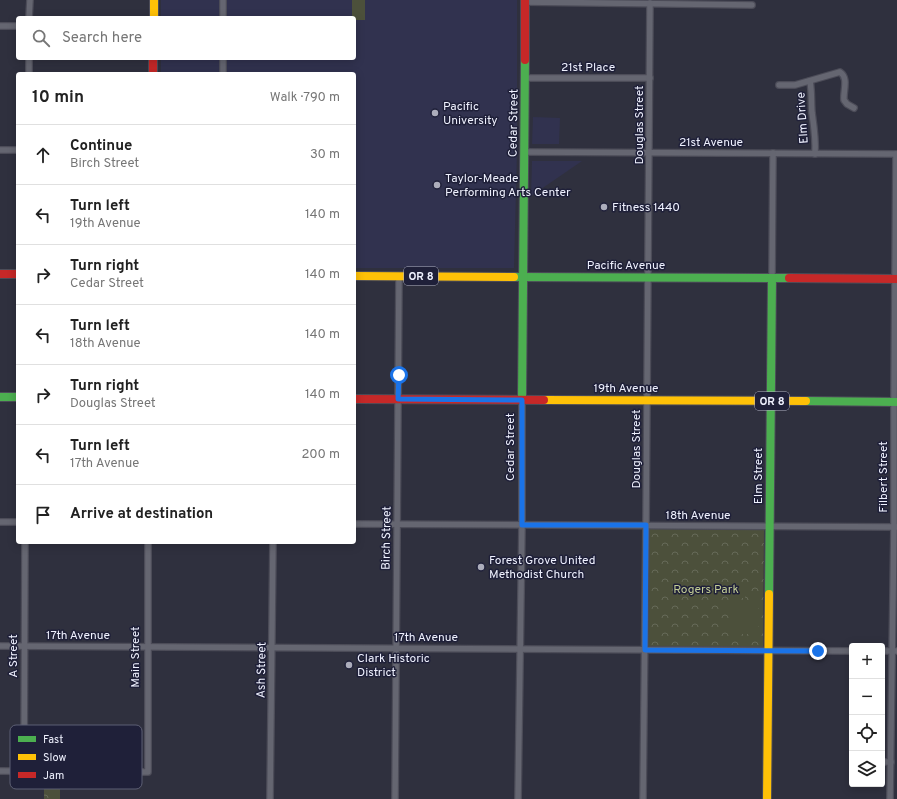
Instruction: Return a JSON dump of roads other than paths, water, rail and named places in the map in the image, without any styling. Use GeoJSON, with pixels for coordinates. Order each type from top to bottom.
{"type":"FeatureCollection","features":[{"type":"Feature","properties":{"kind":"main road"},"geometry":{"type":"LineString","coordinates":[[154,0],[154,16]]}},
{"type":"Feature","properties":{"kind":"main road","name":"Cedar Street"},"geometry":{"type":"LineString","coordinates":[[522,400],[525,1]]}},
{"type":"Feature","properties":{"kind":"main road"},"geometry":{"type":"LineString","coordinates":[[153,60],[153,72]]}},
{"type":"Feature","properties":{"kind":"main road"},"geometry":{"type":"LineString","coordinates":[[0,274],[16,274]]}},
{"type":"Feature","properties":{"kind":"main road","name":"Pacific Avenue"},"geometry":{"type":"LineString","coordinates":[[356,276],[896,278]]}},
{"type":"Feature","properties":{"kind":"main road","name":"Elm Street"},"geometry":{"type":"LineString","coordinates":[[767,799],[772,278]]}},
{"type":"Feature","properties":{"kind":"main road"},"geometry":{"type":"LineString","coordinates":[[0,397],[16,397]]}},
{"type":"Feature","properties":{"kind":"main road","name":"19th Avenue"},"geometry":{"type":"LineString","coordinates":[[356,399],[895,402]]}},
{"type":"Feature","properties":{"kind":"street"},"geometry":{"type":"LineString","coordinates":[[29,16],[30,0]]}},
{"type":"Feature","properties":{"kind":"street"},"geometry":{"type":"LineString","coordinates":[[223,16],[224,0]]}},
{"type":"Feature","properties":{"kind":"street"},"geometry":{"type":"LineString","coordinates":[[525,1],[752,5]]}},
{"type":"Feature","properties":{"kind":"street","name":"Douglas Street"},"geometry":{"type":"LineString","coordinates":[[643,799],[650,153],[650,3]]}},
{"type":"Feature","properties":{"kind":"street"},"geometry":{"type":"LineString","coordinates":[[0,26],[16,26]]}},
{"type":"Feature","properties":{"kind":"street"},"geometry":{"type":"LineString","coordinates":[[29,60],[29,72]]}},
{"type":"Feature","properties":{"kind":"street"},"geometry":{"type":"LineString","coordinates":[[223,60],[223,72]]}},
{"type":"Feature","properties":{"kind":"street"},"geometry":{"type":"LineString","coordinates":[[779,85],[795,85],[835,73],[842,73],[845,80],[844,100],[847,104],[854,108]]}},
{"type":"Feature","properties":{"kind":"street","name":"21st Place"},"geometry":{"type":"LineString","coordinates":[[525,78],[650,78]]}},
{"type":"Feature","properties":{"kind":"street","name":"Elm Drive"},"geometry":{"type":"LineString","coordinates":[[810,81],[812,92],[812,112],[816,134],[815,154]]}},
{"type":"Feature","properties":{"kind":"street"},"geometry":{"type":"LineString","coordinates":[[0,150],[16,150]]}},
{"type":"Feature","properties":{"kind":"street","name":"21st Avenue"},"geometry":{"type":"LineString","coordinates":[[524,152],[897,154]]}},
{"type":"Feature","properties":{"kind":"street","name":"Elm Street"},"geometry":{"type":"LineString","coordinates":[[772,278],[773,153]]}},
{"type":"Feature","properties":{"kind":"street","name":"Filbert Street"},"geometry":{"type":"LineString","coordinates":[[890,799],[895,651],[897,154]]}},
{"type":"Feature","properties":{"kind":"street","name":"Birch Street"},"geometry":{"type":"LineString","coordinates":[[395,799],[399,276]]}},
{"type":"Feature","properties":{"kind":"street","name":"Cedar Street"},"geometry":{"type":"LineString","coordinates":[[518,799],[521,649],[522,400]]}},
{"type":"Feature","properties":{"kind":"street"},"geometry":{"type":"LineString","coordinates":[[0,522],[16,522]]}},
{"type":"Feature","properties":{"kind":"street","name":"18th Avenue"},"geometry":{"type":"LineString","coordinates":[[356,524],[896,527]]}},
{"type":"Feature","properties":{"kind":"street","name":"A Street"},"geometry":{"type":"LineString","coordinates":[[24,725],[25,544]]}},
{"type":"Feature","properties":{"kind":"street","name":"Main Street"},"geometry":{"type":"LineString","coordinates":[[142,772],[148,772],[148,544]]}},
{"type":"Feature","properties":{"kind":"street","name":"Ash Street"},"geometry":{"type":"LineString","coordinates":[[270,799],[273,544]]}},
{"type":"Feature","properties":{"kind":"street","name":"17th Avenue"},"geometry":{"type":"LineString","coordinates":[[0,646],[849,651]]}},
{"type":"Feature","properties":{"kind":"street"},"geometry":{"type":"LineString","coordinates":[[885,762],[891,762]]}},
{"type":"Feature","properties":{"kind":"place","name":"Pacific University"},"geometry":{"type":"Point","coordinates":[435,113]}},
{"type":"Feature","properties":{"kind":"place","name":"Taylor-Meade Performing Arts Center"},"geometry":{"type":"Point","coordinates":[437,185]}},
{"type":"Feature","properties":{"kind":"place","name":"Fitness 1440"},"geometry":{"type":"Point","coordinates":[604,207]}},
{"type":"Feature","properties":{"kind":"place","name":"Forest Grove United Methodist Church"},"geometry":{"type":"Point","coordinates":[481,567]}},
{"type":"Feature","properties":{"kind":"place","name":"Clark Historic District"},"geometry":{"type":"Point","coordinates":[349,665]}},
{"type":"Feature","properties":{"kind":"park label","name":"Rogers Park"},"geometry":{"type":"Point","coordinates":[706,589]}}]}
